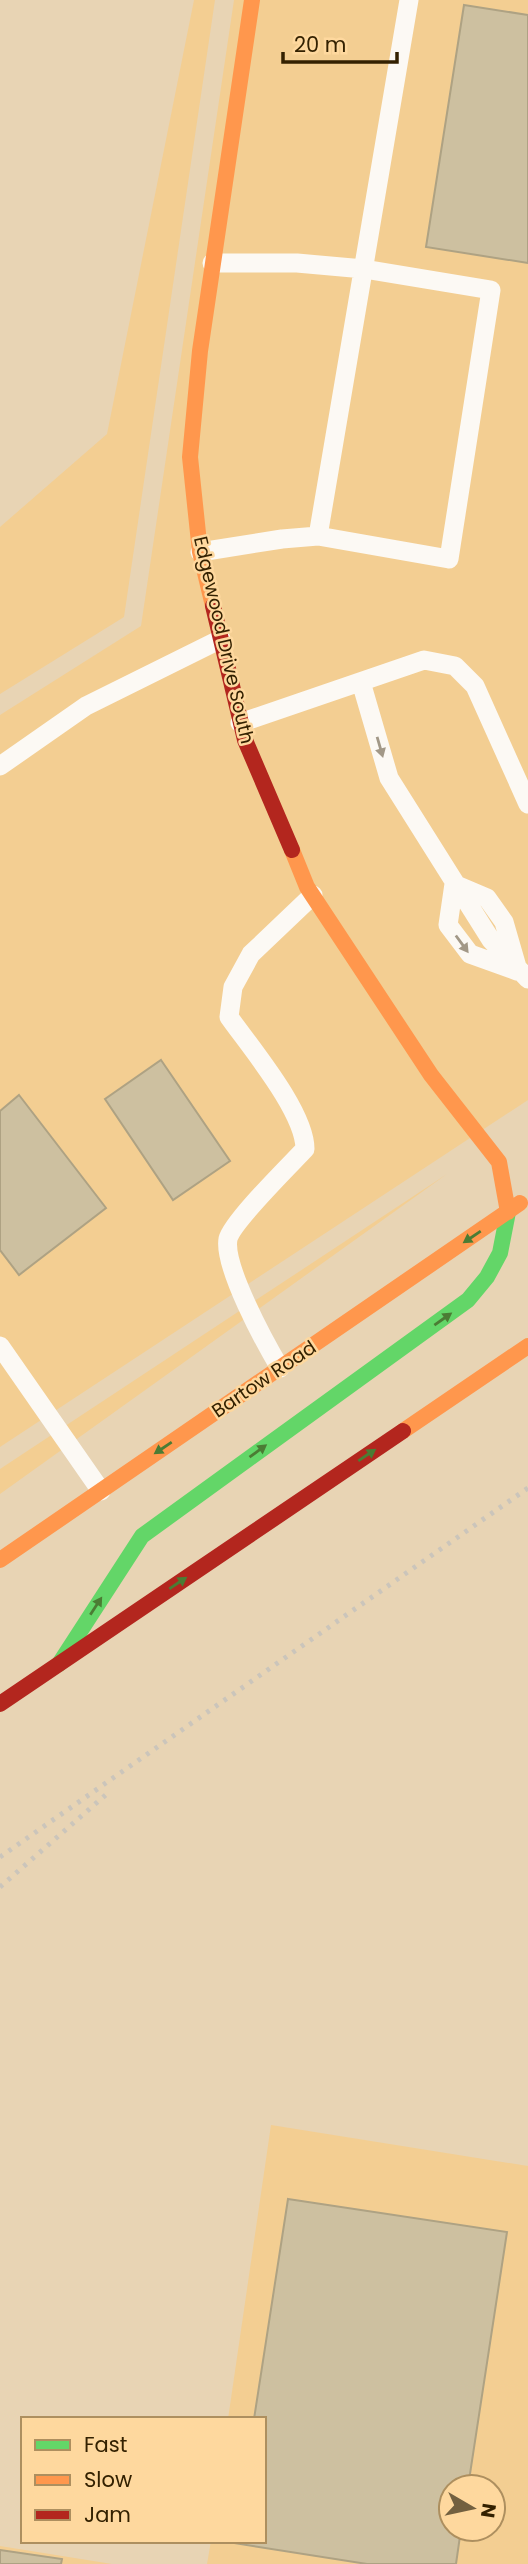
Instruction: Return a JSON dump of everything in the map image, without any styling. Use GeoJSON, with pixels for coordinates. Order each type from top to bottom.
{"type":"FeatureCollection","features":[{"type":"Feature","properties":{"kind":"main road","name":"Edgewood Drive South"},"geometry":{"type":"LineString","coordinates":[[253,0],[200,351],[190,457],[200,552],[240,723],[254,763],[313,895],[431,1075],[499,1162],[508,1212]]}},
{"type":"Feature","properties":{"kind":"main road","name":"Bartow Road"},"geometry":{"type":"LineString","coordinates":[[0,1560],[528,1198]]}},
{"type":"Feature","properties":{"kind":"main road"},"geometry":{"type":"LineString","coordinates":[[60,1664],[142,1536],[468,1300],[500,1253],[508,1212]]}},
{"type":"Feature","properties":{"kind":"main road"},"geometry":{"type":"LineString","coordinates":[[0,1704],[528,1346]]}},
{"type":"Feature","properties":{"kind":"lane"},"geometry":{"type":"LineString","coordinates":[[318,536],[409,0]]}},
{"type":"Feature","properties":{"kind":"lane"},"geometry":{"type":"LineString","coordinates":[[200,552],[282,538],[318,536],[449,559],[491,290],[364,269],[297,263],[212,263]]}},
{"type":"Feature","properties":{"kind":"lane"},"geometry":{"type":"LineString","coordinates":[[0,766],[86,706],[221,639]]}},
{"type":"Feature","properties":{"kind":"lane"},"geometry":{"type":"LineString","coordinates":[[240,723],[424,660],[455,666],[475,686],[528,804]]}},
{"type":"Feature","properties":{"kind":"lane"},"geometry":{"type":"LineString","coordinates":[[361,682],[389,778],[454,884],[487,898],[504,922],[523,975]]}},
{"type":"Feature","properties":{"kind":"lane"},"geometry":{"type":"LineString","coordinates":[[454,884],[448,925],[470,954],[523,975]]}},
{"type":"Feature","properties":{"kind":"lane"},"geometry":{"type":"LineString","coordinates":[[280,1368],[257,1329],[228,1255],[228,1237],[240,1220],[305,1149],[305,1136],[290,1105],[229,1017],[233,987],[251,954],[313,895]]}},
{"type":"Feature","properties":{"kind":"lane"},"geometry":{"type":"LineString","coordinates":[[0,1346],[101,1491]]}},
{"type":"Feature","properties":{"kind":"shaded area"},"geometry":{"type":"Polygon","coordinates":[[[194,0],[215,0],[124,617],[0,694],[0,527],[107,434],[194,0]]]}},
{"type":"Feature","properties":{"kind":"shaded area"},"geometry":{"type":"Polygon","coordinates":[[[234,0],[528,0],[528,1100],[0,1447],[0,715],[141,626],[234,0]]]}},
{"type":"Feature","properties":{"kind":"shaded area"},"geometry":{"type":"Polygon","coordinates":[[[447,1174],[0,1494],[0,1469],[447,1174]]]}},
{"type":"Feature","properties":{"kind":"shaded area"},"geometry":{"type":"Polygon","coordinates":[[[271,2125],[528,2166],[528,2564],[207,2564],[211,2543],[266,2543],[266,2417],[228,2417],[271,2125]]]}},
{"type":"Feature","properties":{"kind":"shaded area"},"geometry":{"type":"Polygon","coordinates":[[[0,2546],[112,2564],[0,2564],[0,2546]]]}},
{"type":"Feature","properties":{"kind":"building"},"geometry":{"type":"Polygon","coordinates":[[[464,5],[528,15],[528,263],[426,247],[464,5]]]}},
{"type":"Feature","properties":{"kind":"building"},"geometry":{"type":"Polygon","coordinates":[[[161,1060],[230,1161],[173,1200],[105,1099],[161,1060]]]}},
{"type":"Feature","properties":{"kind":"building"},"geometry":{"type":"Polygon","coordinates":[[[19,1095],[106,1208],[19,1275],[0,1250],[0,1111],[19,1095]]]}},
{"type":"Feature","properties":{"kind":"building"},"geometry":{"type":"Polygon","coordinates":[[[288,2199],[507,2232],[470,2473],[437,2473],[437,2543],[459,2543],[456,2564],[367,2564],[234,2543],[266,2543],[266,2417],[254,2417],[288,2199]]]}},
{"type":"Feature","properties":{"kind":"building"},"geometry":{"type":"Polygon","coordinates":[[[0,2550],[62,2559],[61,2564],[0,2564],[0,2550]]]}},
{"type":"Feature","properties":{"kind":"railway"},"geometry":{"type":"LineString","coordinates":[[0,1857],[528,1488]]}},
{"type":"Feature","properties":{"kind":"railway"},"geometry":{"type":"LineString","coordinates":[[0,1887],[109,1792]]}},
{"type":"Feature","properties":{"kind":"traffic: fast"},"geometry":{"type":"LineString","coordinates":[[59,1664],[142,1536],[468,1300],[487,1277],[500,1253],[508,1212]]}},
{"type":"Feature","properties":{"kind":"traffic: slow"},"geometry":{"type":"LineString","coordinates":[[213,606],[200,552],[190,457],[200,351],[252,0]]}},
{"type":"Feature","properties":{"kind":"traffic: slow"},"geometry":{"type":"LineString","coordinates":[[292,850],[307,887],[431,1075],[499,1162],[508,1212]]}},
{"type":"Feature","properties":{"kind":"traffic: slow"},"geometry":{"type":"LineString","coordinates":[[0,1560],[520,1203]]}},
{"type":"Feature","properties":{"kind":"traffic: slow"},"geometry":{"type":"LineString","coordinates":[[403,1431],[528,1346]]}},
{"type":"Feature","properties":{"kind":"traffic: jam"},"geometry":{"type":"LineString","coordinates":[[213,606],[245,740],[292,850]]}},
{"type":"Feature","properties":{"kind":"traffic: jam"},"geometry":{"type":"LineString","coordinates":[[0,1704],[403,1431]]}}]}
